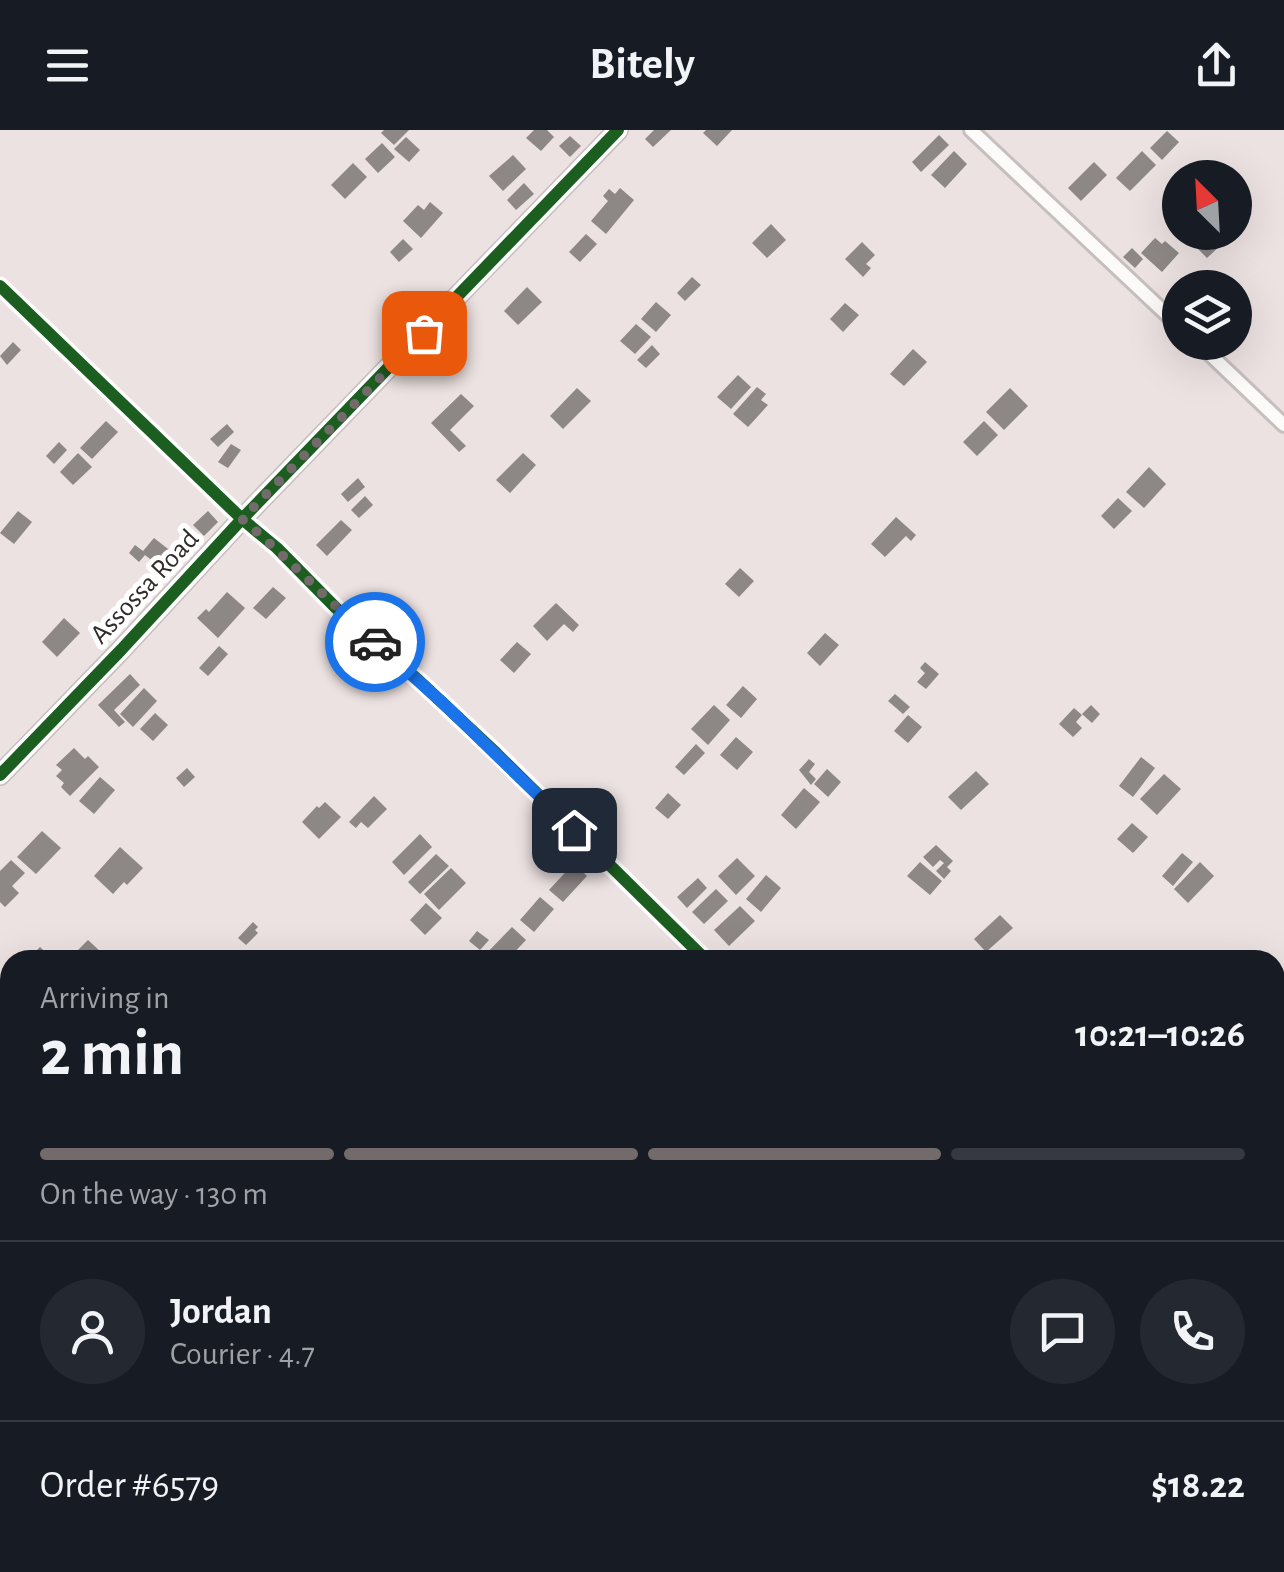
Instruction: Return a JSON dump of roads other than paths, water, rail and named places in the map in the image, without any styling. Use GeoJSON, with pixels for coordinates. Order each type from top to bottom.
{"type":"FeatureCollection","features":[{"type":"Feature","properties":{"kind":"street","name":"Assossa Road"},"geometry":{"type":"LineString","coordinates":[[0,775],[618,130]]}},
{"type":"Feature","properties":{"kind":"street"},"geometry":{"type":"LineString","coordinates":[[971,130],[1162,310]]}},
{"type":"Feature","properties":{"kind":"street"},"geometry":{"type":"LineString","coordinates":[[0,286],[336,608],[444,704],[696,950]]}},
{"type":"Feature","properties":{"kind":"street"},"geometry":{"type":"LineString","coordinates":[[1216,360],[1284,425]]}}]}
